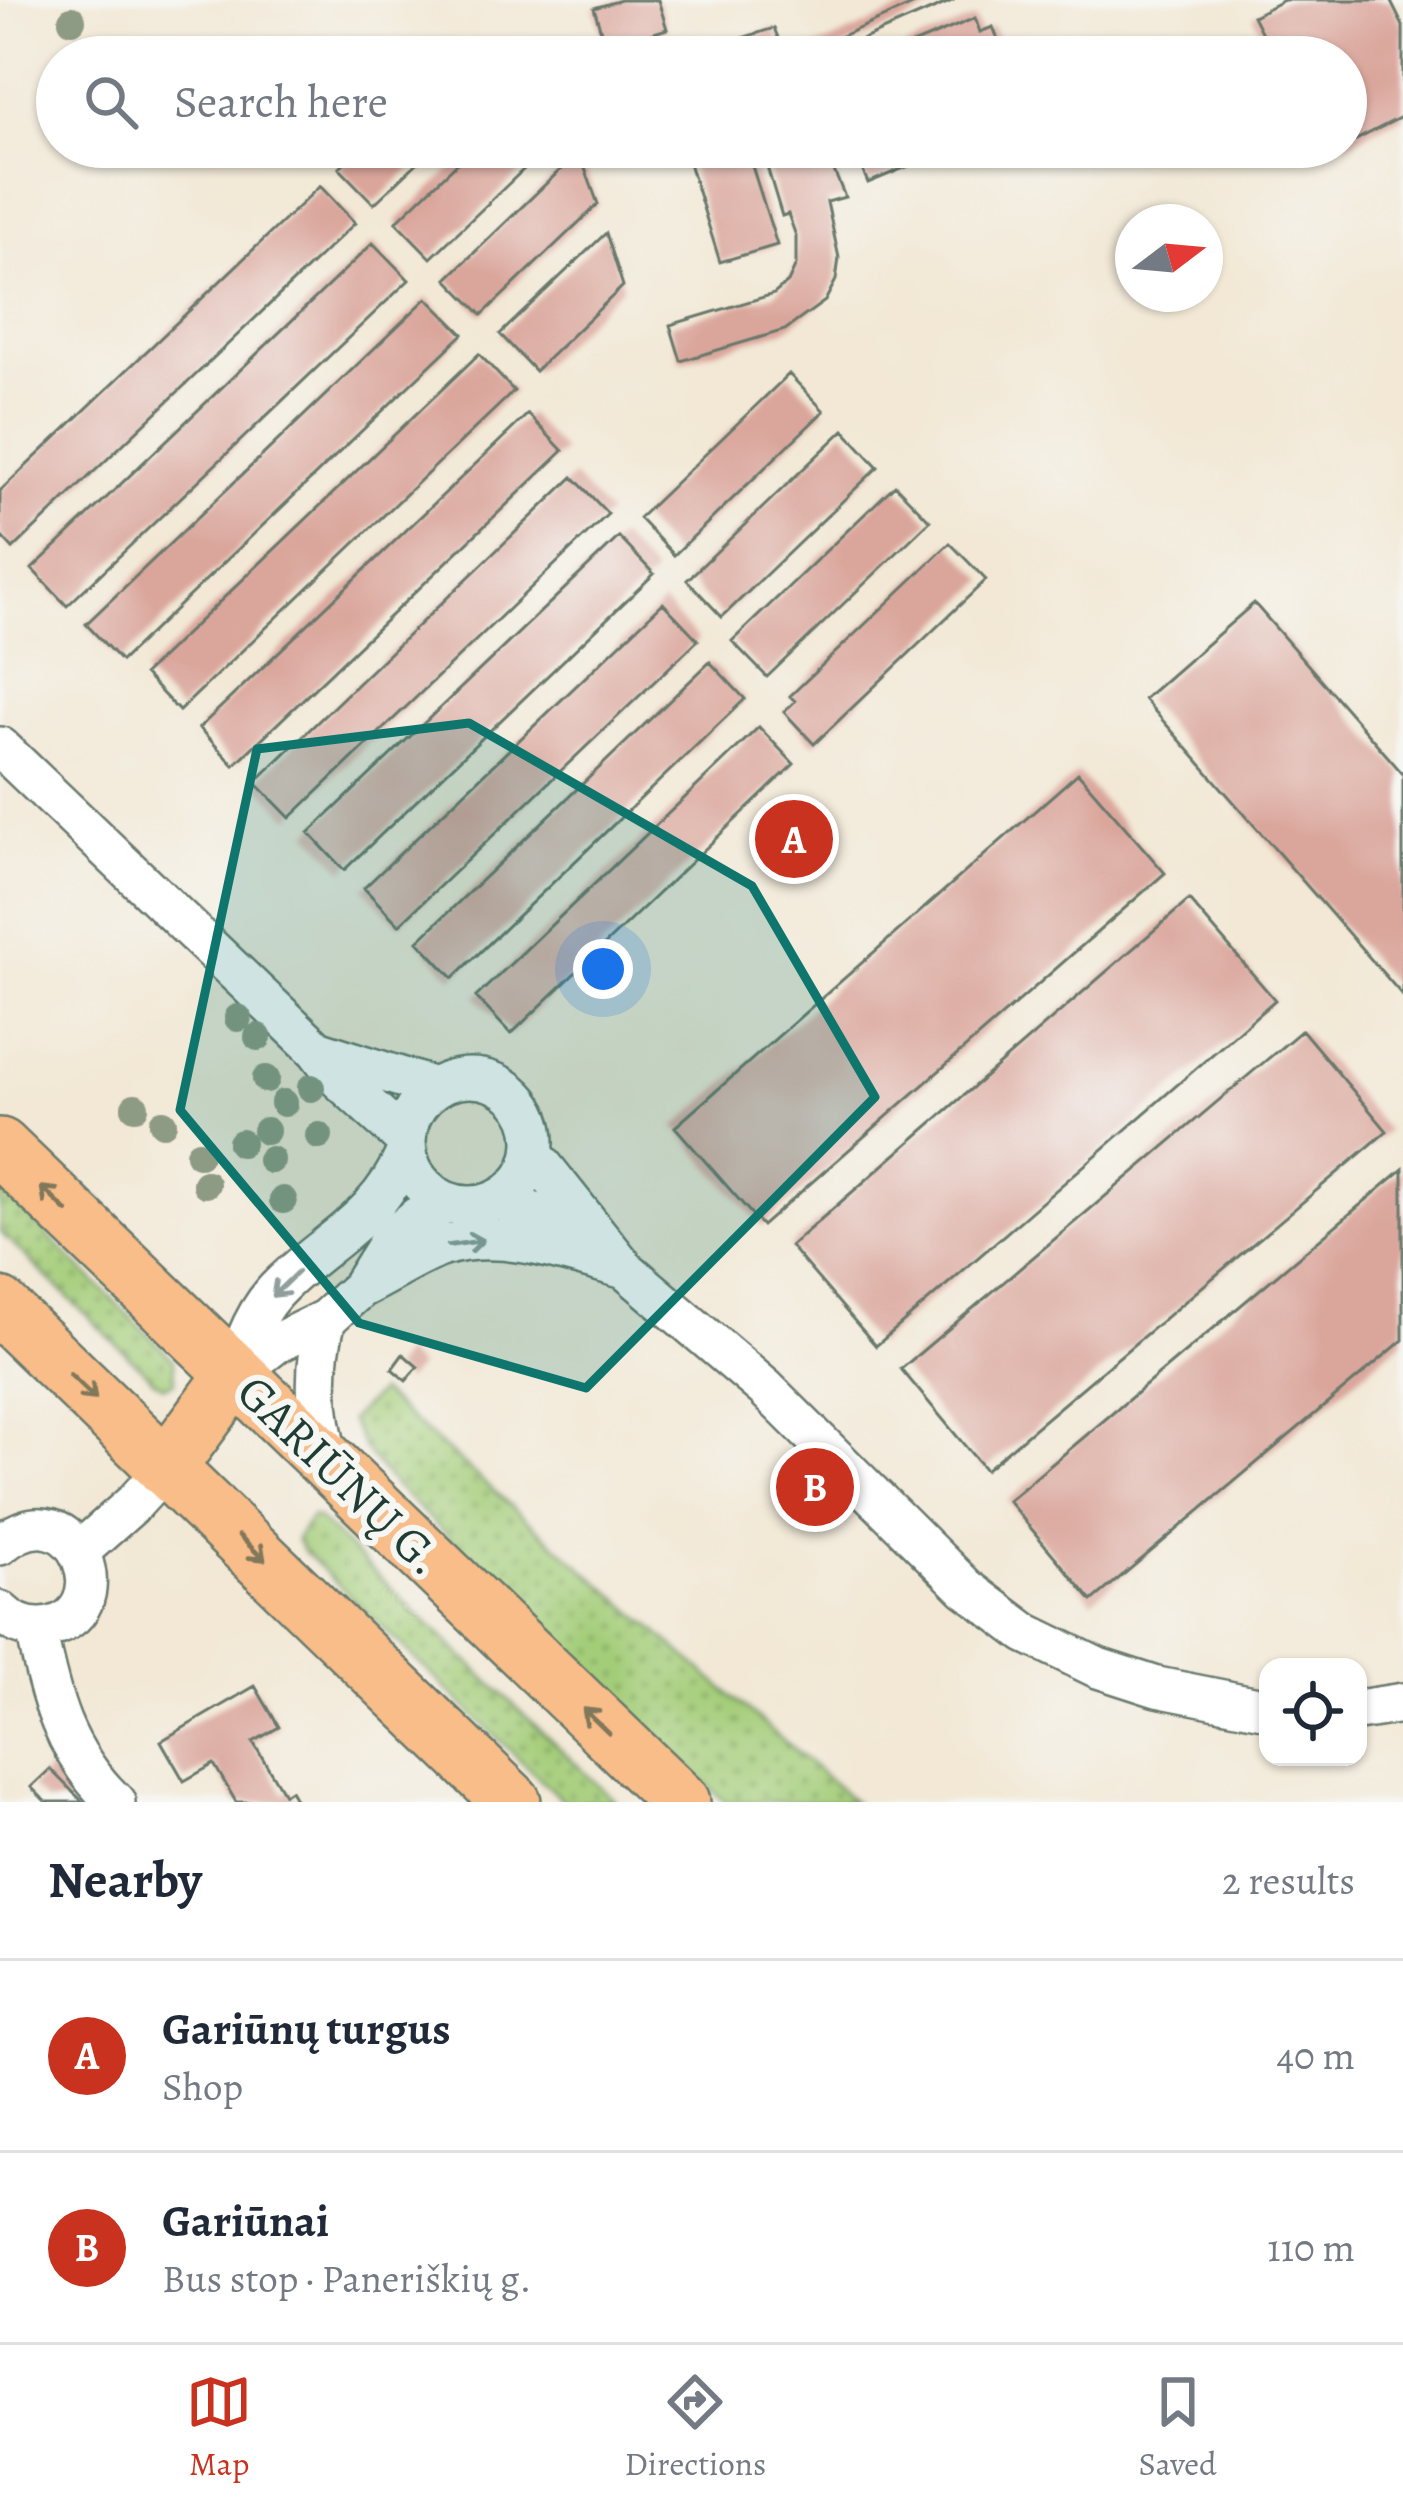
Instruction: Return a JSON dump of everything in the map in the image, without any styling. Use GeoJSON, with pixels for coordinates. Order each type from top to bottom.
{"type":"FeatureCollection","features":[{"type":"Feature","properties":{"kind":"highway","name":"GARIŪNŲ G."},"geometry":{"type":"LineString","coordinates":[[0,1147],[681,1802]]}},
{"type":"Feature","properties":{"kind":"highway"},"geometry":{"type":"LineString","coordinates":[[0,1306],[512,1802]]}},
{"type":"Feature","properties":{"kind":"highway"},"geometry":{"type":"LineString","coordinates":[[166,1468],[235,1375]]}},
{"type":"Feature","properties":{"kind":"street"},"geometry":{"type":"LineString","coordinates":[[0,747],[317,1050],[406,1146],[414,1175],[428,1192],[448,1203],[483,1205],[500,1200],[515,1188],[533,1154]]}},
{"type":"Feature","properties":{"kind":"street"},"geometry":{"type":"LineString","coordinates":[[317,1050],[434,1088],[470,1078],[505,1088],[529,1117],[533,1154],[625,1269]]}},
{"type":"Feature","properties":{"kind":"street"},"geometry":{"type":"LineString","coordinates":[[235,1375],[255,1318],[280,1285],[381,1200],[406,1146],[410,1117],[434,1088]]}},
{"type":"Feature","properties":{"kind":"street"},"geometry":{"type":"LineString","coordinates":[[500,1200],[553,1220],[625,1269],[765,1388],[966,1588],[1026,1633],[1098,1668],[1157,1687],[1259,1707]]}},
{"type":"Feature","properties":{"kind":"street"},"geometry":{"type":"LineString","coordinates":[[360,1288],[390,1240],[417,1217],[448,1203]]}},
{"type":"Feature","properties":{"kind":"street"},"geometry":{"type":"LineString","coordinates":[[235,1375],[274,1344],[326,1319],[360,1288],[440,1247],[506,1239],[625,1269]]}},
{"type":"Feature","properties":{"kind":"street"},"geometry":{"type":"LineString","coordinates":[[326,1319],[315,1386],[318,1423],[329,1463]]}},
{"type":"Feature","properties":{"kind":"street"},"geometry":{"type":"LineString","coordinates":[[80,1551],[134,1504],[166,1468]]}},
{"type":"Feature","properties":{"kind":"street"},"geometry":{"type":"LineString","coordinates":[[0,1545],[14,1534],[42,1528],[57,1532],[80,1551],[88,1580],[78,1608],[53,1626],[20,1625],[0,1611]]}},
{"type":"Feature","properties":{"kind":"street"},"geometry":{"type":"LineString","coordinates":[[36,1629],[51,1702],[71,1745],[115,1802]]}},
{"type":"Feature","properties":{"kind":"street"},"geometry":{"type":"LineString","coordinates":[[1367,1708],[1403,1703]]}},
{"type":"Feature","properties":{"kind":"highlighted area"},"geometry":{"type":"Polygon","coordinates":[[[469,723],[752,886],[875,1097],[586,1388],[359,1323],[180,1110],[257,749],[469,723]]]}},
{"type":"Feature","properties":{"kind":"green space"},"geometry":{"type":"Polygon","coordinates":[[[0,1189],[174,1360],[175,1382],[164,1386],[155,1381],[0,1232],[0,1189]]]}},
{"type":"Feature","properties":{"kind":"green space"},"geometry":{"type":"Polygon","coordinates":[[[379,1392],[854,1802],[725,1802],[390,1481],[364,1449],[350,1420],[379,1392]]]}},
{"type":"Feature","properties":{"kind":"green space"},"geometry":{"type":"Polygon","coordinates":[[[311,1517],[616,1802],[564,1802],[303,1551],[296,1539],[311,1517]]]}},
{"type":"Feature","properties":{"kind":"building"},"geometry":{"type":"Polygon","coordinates":[[[621,0],[658,0],[667,29],[645,36],[602,36],[594,8],[621,0]]]}},
{"type":"Feature","properties":{"kind":"building"},"geometry":{"type":"Polygon","coordinates":[[[924,0],[954,0],[871,36],[842,36],[924,0]]]}},
{"type":"Feature","properties":{"kind":"building"},"geometry":{"type":"Polygon","coordinates":[[[1284,0],[1390,0],[1403,26],[1403,116],[1367,134],[1367,36],[1263,36],[1253,16],[1284,0]]]}},
{"type":"Feature","properties":{"kind":"building"},"geometry":{"type":"Polygon","coordinates":[[[975,18],[980,32],[993,27],[997,36],[932,36],[975,18]]]}},
{"type":"Feature","properties":{"kind":"building"},"geometry":{"type":"Polygon","coordinates":[[[774,28],[777,36],[748,36],[774,28]]]}},
{"type":"Feature","properties":{"kind":"building"},"geometry":{"type":"Polygon","coordinates":[[[339,168],[412,168],[374,204],[339,168]]]}},
{"type":"Feature","properties":{"kind":"building"},"geometry":{"type":"Polygon","coordinates":[[[452,168],[525,168],[431,258],[396,222],[452,168]]]}},
{"type":"Feature","properties":{"kind":"building"},"geometry":{"type":"Polygon","coordinates":[[[562,168],[585,168],[598,204],[482,315],[447,279],[562,168]]]}},
{"type":"Feature","properties":{"kind":"building"},"geometry":{"type":"Polygon","coordinates":[[[691,168],[753,168],[777,245],[720,262],[691,168]]]}},
{"type":"Feature","properties":{"kind":"building"},"geometry":{"type":"Polygon","coordinates":[[[767,168],[833,168],[845,197],[827,202],[839,258],[836,280],[825,301],[785,330],[681,361],[670,325],[774,294],[788,282],[796,265],[796,236],[788,214],[782,216],[767,168]]]}},
{"type":"Feature","properties":{"kind":"building"},"geometry":{"type":"Polygon","coordinates":[[[862,168],[904,168],[868,183],[862,168]]]}},
{"type":"Feature","properties":{"kind":"building"},"geometry":{"type":"Polygon","coordinates":[[[320,186],[355,223],[13,549],[0,535],[0,491],[320,186]]]}},
{"type":"Feature","properties":{"kind":"building"},"geometry":{"type":"Polygon","coordinates":[[[606,233],[623,286],[535,371],[500,334],[606,233]]]}},
{"type":"Feature","properties":{"kind":"building"},"geometry":{"type":"Polygon","coordinates":[[[373,243],[409,280],[67,606],[32,569],[373,243]]]}},
{"type":"Feature","properties":{"kind":"building"},"geometry":{"type":"Polygon","coordinates":[[[427,298],[463,334],[121,661],[86,624],[427,298]]]}},
{"type":"Feature","properties":{"kind":"building"},"geometry":{"type":"Polygon","coordinates":[[[479,354],[514,391],[179,711],[144,674],[479,354]]]}},
{"type":"Feature","properties":{"kind":"building"},"geometry":{"type":"Polygon","coordinates":[[[789,374],[824,411],[674,555],[639,518],[789,374]]]}},
{"type":"Feature","properties":{"kind":"building"},"geometry":{"type":"Polygon","coordinates":[[[528,414],[563,451],[234,765],[199,728],[528,414]]]}},
{"type":"Feature","properties":{"kind":"building"},"geometry":{"type":"Polygon","coordinates":[[[844,430],[878,467],[722,617],[687,580],[844,430]]]}},
{"type":"Feature","properties":{"kind":"building"},"geometry":{"type":"Polygon","coordinates":[[[573,477],[608,514],[290,818],[255,782],[573,477]]]}},
{"type":"Feature","properties":{"kind":"building"},"geometry":{"type":"Polygon","coordinates":[[[895,485],[930,521],[767,677],[732,641],[895,485]]]}},
{"type":"Feature","properties":{"kind":"building"},"geometry":{"type":"Polygon","coordinates":[[[619,537],[654,574],[344,870],[309,833],[619,537]]]}},
{"type":"Feature","properties":{"kind":"building"},"geometry":{"type":"Polygon","coordinates":[[[950,543],[986,580],[814,744],[784,712],[795,701],[790,696],[950,543]]]}},
{"type":"Feature","properties":{"kind":"building"},"geometry":{"type":"Polygon","coordinates":[[[663,603],[698,640],[399,925],[364,888],[663,603]]]}},
{"type":"Feature","properties":{"kind":"building"},"geometry":{"type":"Polygon","coordinates":[[[1254,603],[1403,774],[1403,996],[1144,699],[1254,603]]]}},
{"type":"Feature","properties":{"kind":"building"},"geometry":{"type":"Polygon","coordinates":[[[710,662],[745,699],[453,978],[418,941],[710,662]]]}},
{"type":"Feature","properties":{"kind":"building"},"geometry":{"type":"Polygon","coordinates":[[[759,727],[794,764],[511,1034],[476,997],[759,727]]]}},
{"type":"Feature","properties":{"kind":"building"},"geometry":{"type":"Polygon","coordinates":[[[1078,773],[1165,873],[762,1226],[675,1127],[1078,773]]]}},
{"type":"Feature","properties":{"kind":"building"},"geometry":{"type":"Polygon","coordinates":[[[1189,900],[1275,1000],[876,1346],[790,1246],[1189,900]]]}},
{"type":"Feature","properties":{"kind":"building"},"geometry":{"type":"Polygon","coordinates":[[[1302,1030],[1387,1131],[985,1470],[901,1369],[1302,1030]]]}},
{"type":"Feature","properties":{"kind":"building"},"geometry":{"type":"Polygon","coordinates":[[[1403,1169],[1403,1340],[1092,1601],[1008,1501],[1403,1169]]]}},
{"type":"Feature","properties":{"kind":"building"},"geometry":{"type":"Polygon","coordinates":[[[403,1354],[418,1367],[406,1381],[392,1369],[403,1354]]]}},
{"type":"Feature","properties":{"kind":"building"},"geometry":{"type":"Polygon","coordinates":[[[255,1686],[279,1727],[253,1742],[284,1794],[290,1790],[297,1802],[236,1802],[214,1764],[184,1781],[161,1741],[255,1686]]]}},
{"type":"Feature","properties":{"kind":"building"},"geometry":{"type":"Polygon","coordinates":[[[50,1769],[83,1802],[46,1802],[31,1787],[50,1769]]]}},
{"type":"Feature","properties":{"kind":"place","name":"Gariūnų turgus"},"geometry":{"type":"Point","coordinates":[794,839]}},
{"type":"Feature","properties":{"kind":"place","name":"Gariūnai"},"geometry":{"type":"Point","coordinates":[815,1487]}}]}
